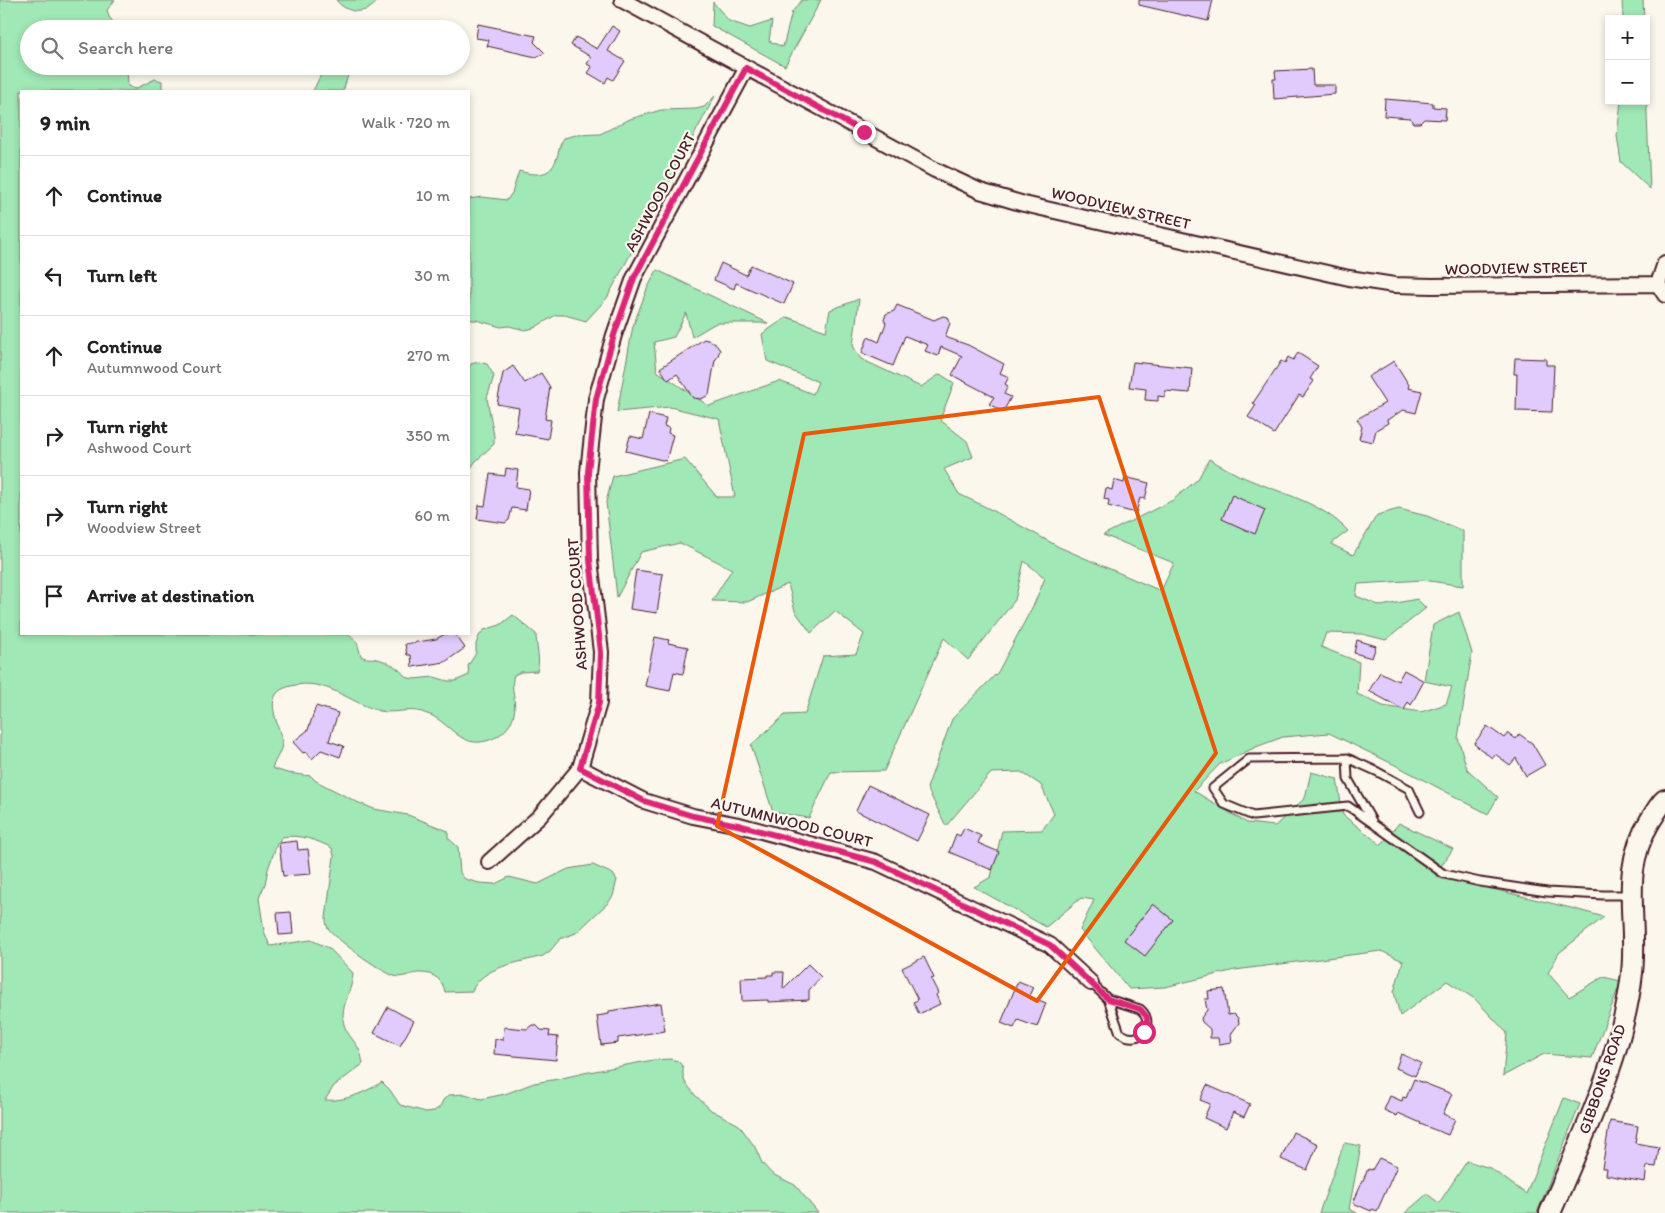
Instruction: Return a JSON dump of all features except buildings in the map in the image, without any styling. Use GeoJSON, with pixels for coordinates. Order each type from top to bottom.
{"type":"FeatureCollection","features":[{"type":"Feature","properties":{"kind":"street","name":"WOODVIEW STREET"},"geometry":{"type":"LineString","coordinates":[[622,0],[935,170],[980,191],[1024,204],[1355,279],[1394,285],[1662,289]]}},
{"type":"Feature","properties":{"kind":"street","name":"ASHWOOD COURT"},"geometry":{"type":"LineString","coordinates":[[489,862],[540,816],[580,768],[599,703],[601,652],[590,560],[588,472],[596,399],[614,335],[634,278],[746,68]]}},
{"type":"Feature","properties":{"kind":"street"},"geometry":{"type":"LineString","coordinates":[[1662,289],[1665,263]]}},
{"type":"Feature","properties":{"kind":"street","name":"AUTUMNWOOD COURT"},"geometry":{"type":"LineString","coordinates":[[580,768],[644,801],[693,816],[738,825],[876,862],[1050,945],[1090,983]]}},
{"type":"Feature","properties":{"kind":"street","name":"GIBBONS ROAD"},"geometry":{"type":"LineString","coordinates":[[1550,1213],[1604,1084],[1622,1024],[1632,974],[1634,938],[1630,894],[1634,858],[1641,836],[1665,800]]}},
{"type":"Feature","properties":{"kind":"lane"},"geometry":{"type":"LineString","coordinates":[[1347,758],[1348,779],[1373,824]]}},
{"type":"Feature","properties":{"kind":"lane"},"geometry":{"type":"LineString","coordinates":[[1420,812],[1409,789],[1347,758],[1249,759],[1213,788],[1224,804],[1253,816],[1348,806],[1444,874],[1480,882],[1547,892],[1603,895],[1630,894]]}},
{"type":"Feature","properties":{"kind":"lane"},"geometry":{"type":"LineString","coordinates":[[1090,983],[1108,999],[1140,1009],[1147,1017],[1147,1028],[1144,1032],[1135,1038],[1120,1033],[1108,999]]}},
{"type":"Feature","properties":{"kind":"highlighted area"},"geometry":{"type":"Polygon","coordinates":[[[1099,397],[1216,753],[1037,1001],[717,826],[804,434],[1099,397]]]}},
{"type":"Feature","properties":{"kind":"green space"},"geometry":{"type":"Polygon","coordinates":[[[0,0],[115,0],[107,10],[112,20],[20,20],[20,75],[127,75],[128,86],[135,89],[155,79],[162,81],[162,90],[20,90],[20,635],[349,635],[357,642],[361,656],[385,662],[397,668],[406,677],[413,679],[434,677],[455,681],[469,675],[468,666],[476,653],[476,644],[479,636],[484,630],[500,625],[513,615],[536,634],[538,667],[537,671],[521,672],[514,675],[514,716],[507,728],[498,736],[483,742],[467,740],[434,717],[422,712],[380,711],[326,688],[304,684],[284,688],[275,697],[273,703],[275,717],[282,746],[272,768],[287,773],[311,776],[316,781],[374,809],[408,815],[448,831],[448,838],[458,847],[460,873],[465,879],[479,883],[495,884],[509,877],[538,884],[568,869],[593,865],[613,874],[617,880],[613,896],[576,933],[560,939],[543,956],[493,971],[484,976],[472,991],[445,992],[437,978],[426,973],[401,977],[388,973],[368,961],[330,931],[326,921],[334,856],[332,848],[308,838],[282,837],[277,844],[259,898],[264,931],[270,946],[311,940],[329,948],[353,973],[353,979],[344,1007],[343,1019],[346,1030],[359,1050],[363,1064],[334,1086],[325,1100],[355,1096],[382,1082],[400,1105],[426,1112],[434,1111],[440,1107],[443,1100],[449,1095],[465,1094],[481,1099],[505,1094],[534,1083],[653,1060],[670,1059],[678,1061],[683,1067],[685,1082],[695,1095],[711,1110],[739,1125],[755,1147],[762,1163],[772,1174],[795,1185],[818,1213],[0,1213],[0,0]]]}},
{"type":"Feature","properties":{"kind":"green space"},"geometry":{"type":"Polygon","coordinates":[[[336,0],[378,0],[368,9],[357,11],[346,8],[336,0]]]}},
{"type":"Feature","properties":{"kind":"green space"},"geometry":{"type":"Polygon","coordinates":[[[802,0],[821,0],[785,66],[712,26],[713,2],[729,21],[750,28],[772,21],[769,41],[783,47],[792,12],[802,0]]]}},
{"type":"Feature","properties":{"kind":"green space"},"geometry":{"type":"Polygon","coordinates":[[[1622,0],[1643,0],[1644,15],[1623,15],[1622,0]]]}},
{"type":"Feature","properties":{"kind":"green space"},"geometry":{"type":"Polygon","coordinates":[[[321,75],[348,75],[343,90],[313,90],[321,75]]]}},
{"type":"Feature","properties":{"kind":"green space"},"geometry":{"type":"Polygon","coordinates":[[[715,96],[607,298],[586,321],[565,315],[556,315],[534,328],[525,330],[470,320],[470,199],[482,197],[507,200],[512,193],[519,171],[540,174],[550,170],[564,138],[576,135],[600,134],[630,119],[661,110],[704,107],[715,96]]]}},
{"type":"Feature","properties":{"kind":"green space"},"geometry":{"type":"Polygon","coordinates":[[[1621,105],[1647,105],[1650,189],[1621,162],[1617,136],[1621,105]]]}},
{"type":"Feature","properties":{"kind":"green space"},"geometry":{"type":"Polygon","coordinates":[[[657,270],[768,323],[716,323],[692,337],[686,313],[674,337],[654,342],[657,371],[709,406],[779,381],[813,394],[818,382],[767,361],[762,334],[787,317],[826,331],[830,310],[859,299],[853,346],[861,359],[921,387],[940,374],[954,383],[940,420],[967,441],[973,457],[944,469],[959,494],[1059,547],[1161,591],[1174,563],[1103,535],[1173,500],[1198,479],[1209,459],[1240,476],[1315,506],[1338,521],[1348,531],[1331,544],[1353,555],[1377,515],[1399,509],[1427,516],[1463,531],[1463,586],[1423,580],[1358,584],[1356,596],[1381,606],[1417,599],[1426,608],[1386,640],[1362,634],[1326,633],[1321,647],[1359,662],[1357,694],[1383,706],[1421,712],[1446,704],[1452,687],[1424,681],[1433,625],[1459,612],[1472,653],[1458,738],[1467,769],[1498,797],[1488,814],[1329,733],[1283,737],[1256,747],[1220,764],[1194,791],[1247,823],[1275,826],[1305,798],[1311,772],[1337,779],[1343,815],[1381,845],[1399,823],[1453,849],[1435,875],[1604,917],[1559,953],[1548,973],[1569,997],[1603,977],[1621,981],[1592,1058],[1544,1054],[1503,1076],[1507,1033],[1475,999],[1447,981],[1400,1016],[1394,992],[1403,961],[1381,951],[1235,970],[1165,987],[1129,989],[1080,930],[1094,900],[1081,898],[1046,927],[974,887],[991,877],[1002,831],[1042,830],[1054,814],[1041,785],[1021,772],[991,773],[946,826],[927,788],[952,719],[998,672],[1035,602],[1045,578],[1024,561],[1015,600],[968,660],[944,638],[884,771],[831,772],[809,818],[773,812],[751,745],[785,715],[805,714],[823,656],[856,654],[864,634],[835,611],[811,633],[795,611],[788,584],[747,602],[712,601],[732,569],[680,543],[641,552],[617,597],[606,502],[613,476],[685,459],[717,497],[735,497],[719,419],[670,407],[617,412],[633,326],[647,289],[657,270]]]}},
{"type":"Feature","properties":{"kind":"green space"},"geometry":{"type":"Polygon","coordinates":[[[479,362],[487,364],[494,376],[487,398],[494,444],[470,470],[470,366],[479,362]]]}},
{"type":"Feature","properties":{"kind":"green space"},"geometry":{"type":"Polygon","coordinates":[[[1564,1098],[1580,1104],[1537,1213],[1405,1213],[1427,1194],[1439,1203],[1467,1161],[1490,1168],[1526,1194],[1564,1098]]]}},
{"type":"Feature","properties":{"kind":"green space"},"geometry":{"type":"Polygon","coordinates":[[[1344,1143],[1361,1146],[1349,1209],[1357,1213],[1319,1213],[1344,1143]]]}},
{"type":"Feature","properties":{"kind":"route"},"geometry":{"type":"LineString","coordinates":[[864,132],[746,68],[634,278],[614,335],[596,399],[589,459],[590,560],[601,652],[599,703],[580,768],[644,801],[693,816],[738,825],[876,862],[1050,945],[1108,999],[1140,1009],[1147,1017],[1147,1028],[1144,1032]]}}]}
